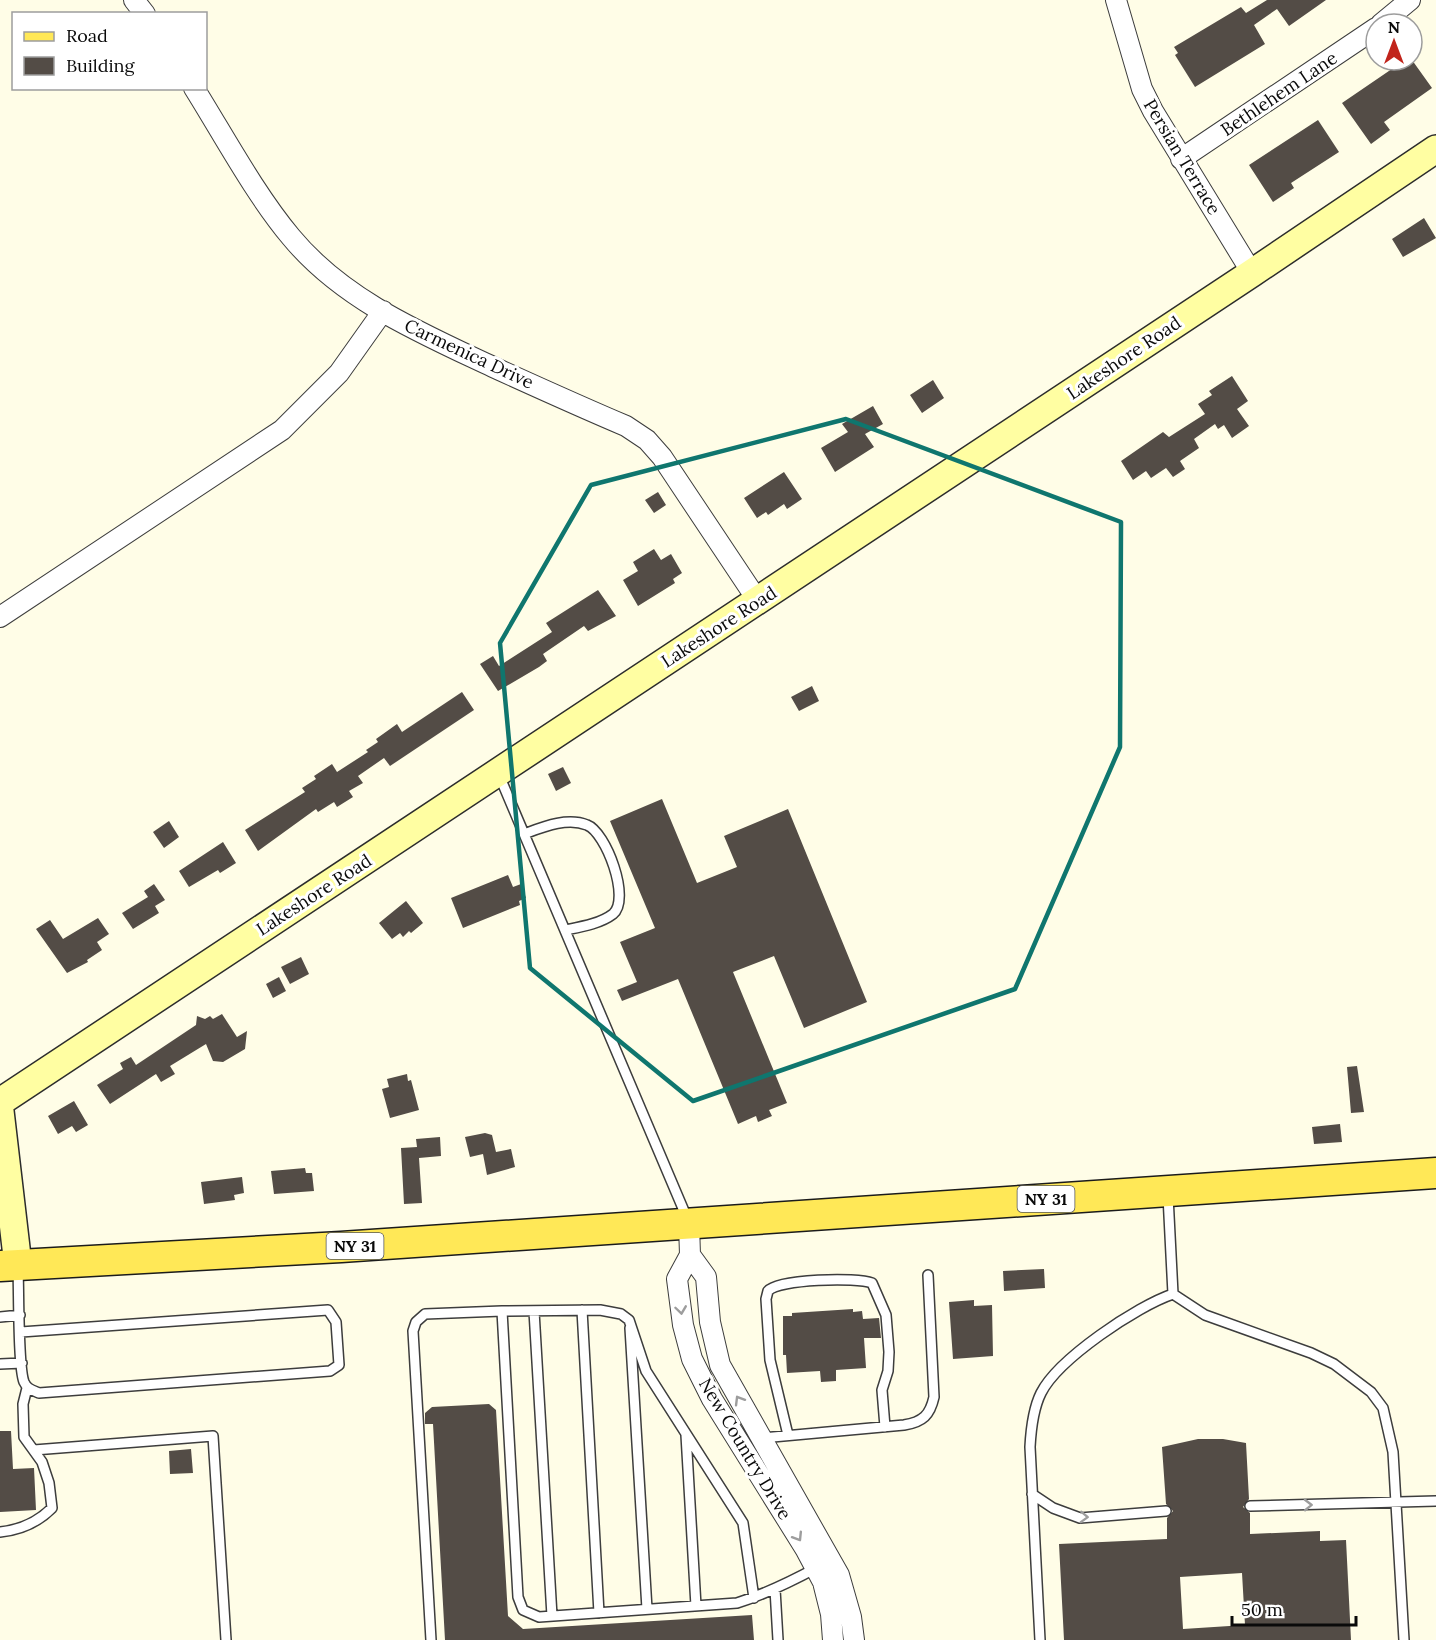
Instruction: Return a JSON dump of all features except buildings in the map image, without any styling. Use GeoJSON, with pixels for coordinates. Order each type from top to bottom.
{"type":"FeatureCollection","features":[{"type":"Feature","properties":{"kind":"main road","name":"NY 31"},"geometry":{"type":"LineString","coordinates":[[9,1265],[689,1224],[1436,1173]]}},
{"type":"Feature","properties":{"kind":"street"},"geometry":{"type":"LineString","coordinates":[[134,0],[143,12]]}},
{"type":"Feature","properties":{"kind":"street","name":"Persian Terrace"},"geometry":{"type":"LineString","coordinates":[[1116,0],[1142,89],[1180,159],[1252,273]]}},
{"type":"Feature","properties":{"kind":"street"},"geometry":{"type":"LineString","coordinates":[[1396,12],[1410,0]]}},
{"type":"Feature","properties":{"kind":"street","name":"Bethlehem Lane"},"geometry":{"type":"LineString","coordinates":[[1180,159],[1364,36]]}},
{"type":"Feature","properties":{"kind":"street","name":"Carmenica Drive"},"geometry":{"type":"LineString","coordinates":[[195,90],[291,238],[337,280],[415,331],[626,426],[647,440],[662,457],[758,601]]}},
{"type":"Feature","properties":{"kind":"street","name":"Lakeshore Road"},"geometry":{"type":"LineString","coordinates":[[0,1102],[1252,273],[1436,148]]}},
{"type":"Feature","properties":{"kind":"street"},"geometry":{"type":"LineString","coordinates":[[0,617],[282,430],[339,373],[383,311]]}},
{"type":"Feature","properties":{"kind":"street"},"geometry":{"type":"LineString","coordinates":[[0,1110],[9,1265]]}},
{"type":"Feature","properties":{"kind":"street","name":"New Country Drive"},"geometry":{"type":"LineString","coordinates":[[689,1224],[690,1254],[677,1279],[683,1325],[692,1359],[712,1399],[741,1445],[824,1564],[839,1575],[851,1617],[854,1640]]}},
{"type":"Feature","properties":{"kind":"street","name":"New Country Drive"},"geometry":{"type":"LineString","coordinates":[[690,1254],[706,1277],[710,1322],[720,1365],[761,1438],[824,1564],[823,1582],[831,1614],[833,1640]]}},
{"type":"Feature","properties":{"kind":"lane"},"geometry":{"type":"LineString","coordinates":[[498,773],[689,1224]]}},
{"type":"Feature","properties":{"kind":"lane"},"geometry":{"type":"LineString","coordinates":[[524,834],[550,825],[569,822],[587,825],[597,833],[614,867],[620,902],[614,914],[591,924],[565,930]]}},
{"type":"Feature","properties":{"kind":"lane"},"geometry":{"type":"LineString","coordinates":[[1167,1191],[1173,1294]]}},
{"type":"Feature","properties":{"kind":"lane"},"geometry":{"type":"LineString","coordinates":[[0,1532],[13,1531],[40,1521],[52,1508],[49,1483],[42,1462],[24,1437],[23,1404],[27,1388],[23,1380],[20,1315],[9,1265]]}},
{"type":"Feature","properties":{"kind":"lane"},"geometry":{"type":"LineString","coordinates":[[741,1445],[761,1438],[916,1423],[930,1413],[934,1397],[928,1275]]}},
{"type":"Feature","properties":{"kind":"lane"},"geometry":{"type":"LineString","coordinates":[[788,1435],[770,1360],[766,1299],[772,1285],[779,1283],[855,1280],[872,1283],[886,1315],[889,1352],[888,1371],[882,1390],[885,1427]]}},
{"type":"Feature","properties":{"kind":"lane"},"geometry":{"type":"LineString","coordinates":[[1040,1640],[1030,1447],[1032,1422],[1041,1393],[1054,1373],[1137,1310],[1173,1294]]}},
{"type":"Feature","properties":{"kind":"lane"},"geometry":{"type":"LineString","coordinates":[[1173,1294],[1205,1315],[1311,1353],[1354,1377],[1371,1392],[1383,1408],[1389,1429],[1396,1503],[1404,1640]]}},
{"type":"Feature","properties":{"kind":"lane"},"geometry":{"type":"LineString","coordinates":[[21,1332],[320,1310],[328,1310],[336,1322],[339,1365],[330,1371],[39,1393],[27,1388]]}},
{"type":"Feature","properties":{"kind":"lane"},"geometry":{"type":"LineString","coordinates":[[582,1310],[599,1612]]}},
{"type":"Feature","properties":{"kind":"lane"},"geometry":{"type":"LineString","coordinates":[[431,1640],[413,1332],[417,1322],[425,1314],[600,1310],[621,1314],[629,1320],[646,1371],[743,1523],[754,1598]]}},
{"type":"Feature","properties":{"kind":"lane"},"geometry":{"type":"LineString","coordinates":[[502,1311],[518,1597],[523,1610],[530,1614],[552,1616],[737,1604],[775,1589],[824,1564]]}},
{"type":"Feature","properties":{"kind":"lane"},"geometry":{"type":"LineString","coordinates":[[534,1311],[552,1616]]}},
{"type":"Feature","properties":{"kind":"lane"},"geometry":{"type":"LineString","coordinates":[[0,1317],[20,1315]]}},
{"type":"Feature","properties":{"kind":"lane"},"geometry":{"type":"LineString","coordinates":[[629,1320],[647,1610]]}},
{"type":"Feature","properties":{"kind":"lane"},"geometry":{"type":"LineString","coordinates":[[0,1364],[22,1363]]}},
{"type":"Feature","properties":{"kind":"lane"},"geometry":{"type":"LineString","coordinates":[[686,1432],[696,1606]]}},
{"type":"Feature","properties":{"kind":"lane"},"geometry":{"type":"LineString","coordinates":[[33,1450],[213,1436],[226,1640]]}},
{"type":"Feature","properties":{"kind":"lane"},"geometry":{"type":"LineString","coordinates":[[1032,1494],[1053,1508],[1080,1518],[1167,1511]]}},
{"type":"Feature","properties":{"kind":"lane"},"geometry":{"type":"LineString","coordinates":[[1250,1506],[1436,1501]]}},
{"type":"Feature","properties":{"kind":"lane"},"geometry":{"type":"LineString","coordinates":[[775,1589],[778,1640]]}},
{"type":"Feature","properties":{"kind":"highlighted area"},"geometry":{"type":"Polygon","coordinates":[[[846,419],[1121,522],[1120,747],[1015,989],[693,1101],[530,968],[500,643],[591,485],[846,419]]]}}]}
